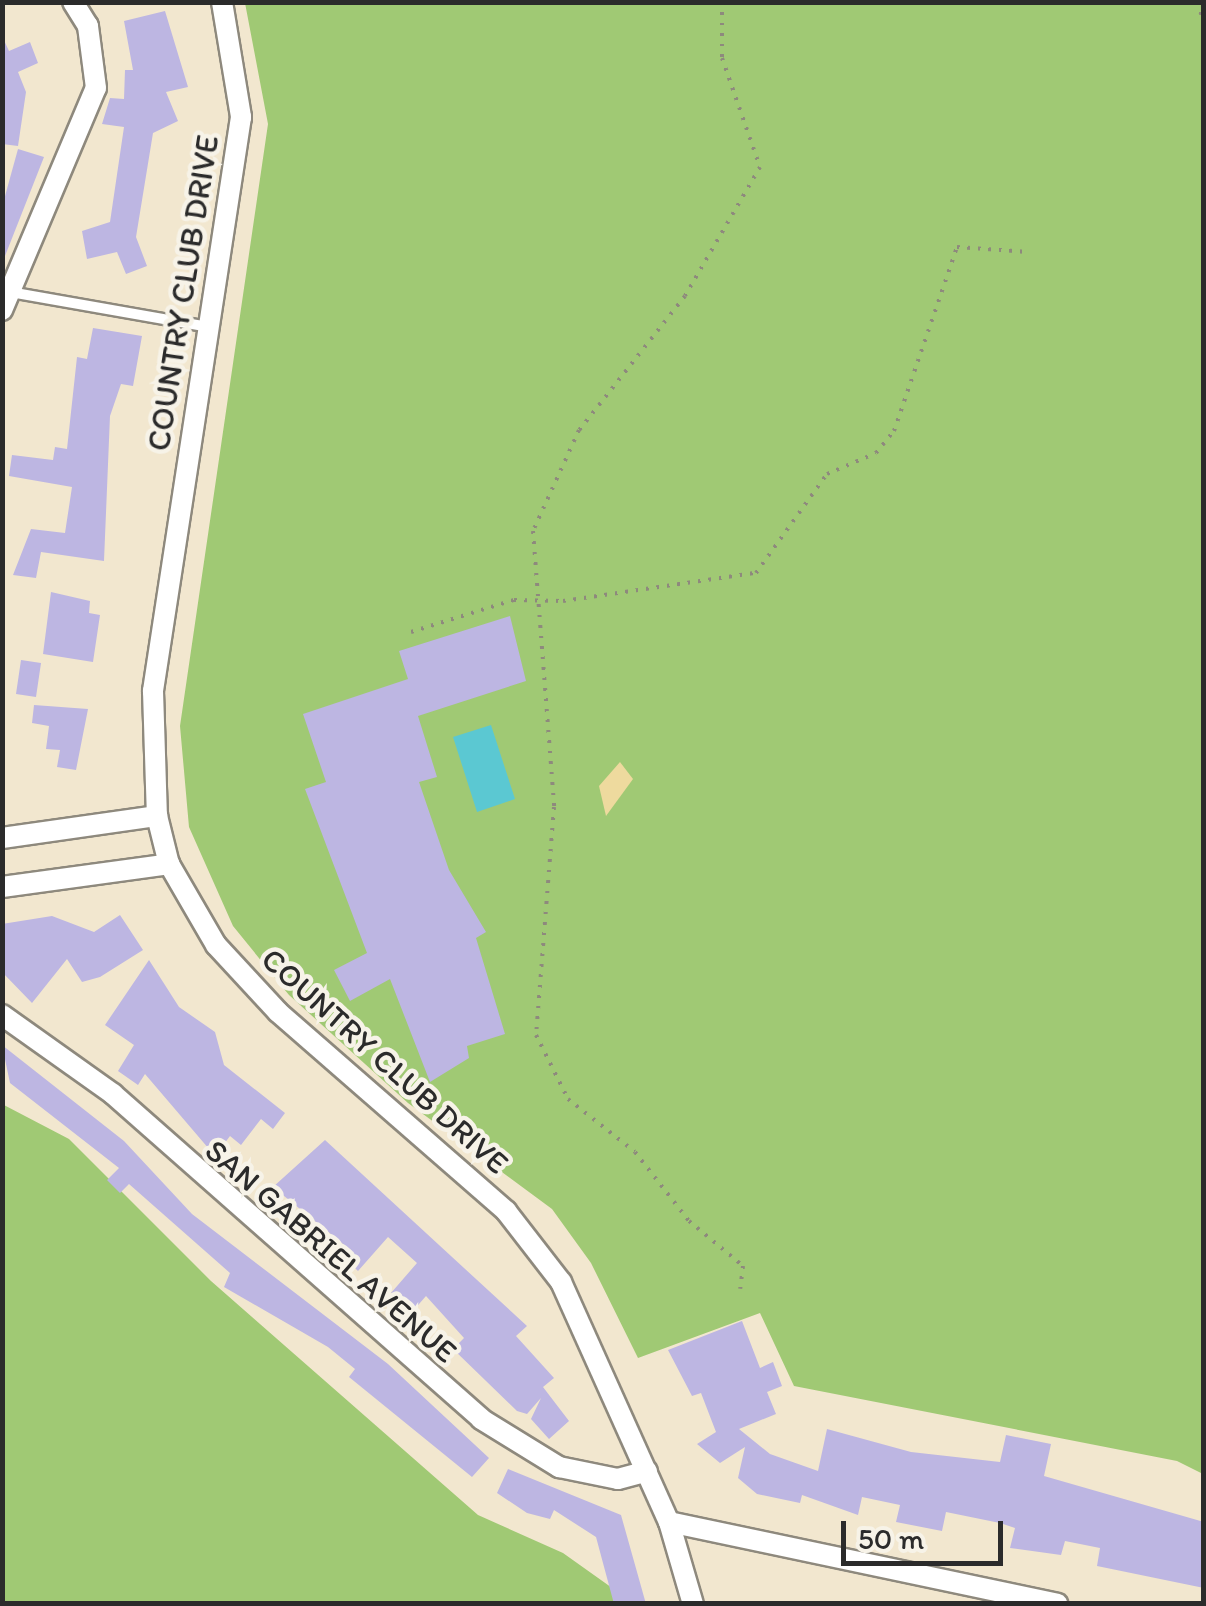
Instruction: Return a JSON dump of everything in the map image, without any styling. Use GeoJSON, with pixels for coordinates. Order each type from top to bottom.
{"type":"FeatureCollection","features":[{"type":"Feature","properties":{"kind":"street"},"geometry":{"type":"LineString","coordinates":[[6,301],[96,88],[88,26],[73,2]]}},
{"type":"Feature","properties":{"kind":"street","name":"COUNTRY CLUB DRIVE"},"geometry":{"type":"LineString","coordinates":[[222,2],[241,117],[153,691],[156,816],[169,864],[216,945],[278,1012],[506,1210],[562,1282],[670,1522],[693,1604]]}},
{"type":"Feature","properties":{"kind":"street"},"geometry":{"type":"LineString","coordinates":[[2,838],[156,816]]}},
{"type":"Feature","properties":{"kind":"street"},"geometry":{"type":"LineString","coordinates":[[2,887],[169,864]]}},
{"type":"Feature","properties":{"kind":"street","name":"SAN GABRIEL AVENUE"},"geometry":{"type":"LineString","coordinates":[[2,1014],[112,1094],[481,1419],[559,1467],[618,1480],[646,1471]]}},
{"type":"Feature","properties":{"kind":"street"},"geometry":{"type":"LineString","coordinates":[[670,1522],[1057,1604]]}},
{"type":"Feature","properties":{"kind":"lane"},"geometry":{"type":"LineString","coordinates":[[6,301],[209,327]]}},
{"type":"Feature","properties":{"kind":"path"},"geometry":{"type":"LineString","coordinates":[[722,2],[722,58],[760,167],[685,296],[559,464],[533,531],[535,602],[554,807],[540,1052],[568,1099],[634,1152],[689,1222],[743,1266],[740,1289]]}},
{"type":"Feature","properties":{"kind":"path"},"geometry":{"type":"LineString","coordinates":[[1197,2],[1204,22]]}},
{"type":"Feature","properties":{"kind":"path"},"geometry":{"type":"LineString","coordinates":[[411,632],[514,600],[535,602],[756,573],[827,474],[876,453],[894,432],[958,247],[1028,252]]}},
{"type":"Feature","properties":{"kind":"green space"},"geometry":{"type":"Polygon","coordinates":[[[245,3],[1203,3],[1203,1474],[1177,1461],[794,1386],[760,1313],[638,1358],[591,1263],[552,1209],[408,1103],[289,995],[233,926],[189,827],[180,726],[268,124],[245,3]]]}},
{"type":"Feature","properties":{"kind":"green space"},"geometry":{"type":"Polygon","coordinates":[[[2,1104],[69,1139],[211,1281],[478,1515],[563,1553],[615,1590],[618,1603],[3,1603],[2,1104]]]}},
{"type":"Feature","properties":{"kind":"sand"},"geometry":{"type":"Polygon","coordinates":[[[620,762],[633,779],[606,816],[599,786],[620,762]]]}},
{"type":"Feature","properties":{"kind":"water"},"geometry":{"type":"Polygon","coordinates":[[[491,725],[515,799],[477,812],[453,737],[491,725]]]}},
{"type":"Feature","properties":{"kind":"building"},"geometry":{"type":"Polygon","coordinates":[[[165,11],[188,87],[166,92],[178,121],[153,133],[136,237],[147,266],[126,274],[117,252],[87,259],[82,231],[110,222],[124,127],[102,124],[110,98],[124,99],[125,70],[133,70],[124,21],[165,11]]]}},
{"type":"Feature","properties":{"kind":"building"},"geometry":{"type":"Polygon","coordinates":[[[2,36],[9,51],[30,42],[38,63],[18,72],[26,92],[18,146],[2,144],[2,36]]]}},
{"type":"Feature","properties":{"kind":"building"},"geometry":{"type":"Polygon","coordinates":[[[18,149],[44,157],[5,256],[2,207],[18,149]]]}},
{"type":"Feature","properties":{"kind":"building"},"geometry":{"type":"Polygon","coordinates":[[[93,328],[142,336],[133,386],[121,384],[110,416],[104,561],[41,552],[36,578],[13,575],[31,529],[65,533],[72,487],[9,476],[12,455],[53,460],[55,447],[67,449],[77,357],[87,359],[93,328]]]}},
{"type":"Feature","properties":{"kind":"building"},"geometry":{"type":"Polygon","coordinates":[[[51,592],[90,601],[89,613],[100,615],[93,662],[43,654],[51,592]]]}},
{"type":"Feature","properties":{"kind":"building"},"geometry":{"type":"Polygon","coordinates":[[[510,616],[526,681],[418,716],[437,777],[419,782],[449,870],[486,932],[476,938],[505,1034],[467,1046],[469,1058],[430,1082],[390,979],[350,1001],[334,970],[367,953],[305,789],[326,782],[303,714],[408,679],[399,651],[510,616]]]}},
{"type":"Feature","properties":{"kind":"building"},"geometry":{"type":"Polygon","coordinates":[[[21,660],[41,663],[36,697],[16,694],[21,660]]]}},
{"type":"Feature","properties":{"kind":"building"},"geometry":{"type":"Polygon","coordinates":[[[34,705],[88,709],[76,770],[57,767],[60,750],[46,749],[49,726],[32,723],[34,705]]]}},
{"type":"Feature","properties":{"kind":"building"},"geometry":{"type":"Polygon","coordinates":[[[120,915],[143,950],[100,977],[82,982],[67,959],[32,1003],[2,972],[2,924],[52,916],[94,932],[120,915]]]}},
{"type":"Feature","properties":{"kind":"building"},"geometry":{"type":"Polygon","coordinates":[[[149,960],[179,1007],[215,1032],[224,1065],[285,1113],[273,1129],[261,1119],[241,1145],[230,1136],[215,1156],[145,1074],[138,1085],[118,1071],[134,1045],[105,1025],[149,960]]]}},
{"type":"Feature","properties":{"kind":"building"},"geometry":{"type":"Polygon","coordinates":[[[2,1045],[124,1141],[192,1214],[388,1364],[489,1458],[472,1477],[349,1377],[355,1369],[328,1347],[224,1287],[230,1273],[129,1184],[120,1193],[107,1180],[119,1168],[10,1083],[2,1045]]]}},
{"type":"Feature","properties":{"kind":"building"},"geometry":{"type":"Polygon","coordinates":[[[325,1140],[527,1326],[516,1336],[554,1378],[543,1387],[569,1421],[549,1439],[531,1419],[541,1398],[527,1414],[517,1411],[453,1349],[464,1338],[426,1296],[412,1312],[391,1293],[417,1263],[388,1237],[358,1271],[341,1255],[348,1248],[273,1187],[325,1140]]]}},
{"type":"Feature","properties":{"kind":"building"},"geometry":{"type":"Polygon","coordinates":[[[742,1321],[760,1368],[773,1362],[782,1386],[767,1392],[776,1414],[739,1429],[770,1454],[818,1471],[827,1429],[911,1452],[1000,1462],[1006,1435],[1051,1444],[1044,1476],[1204,1522],[1204,1588],[1097,1566],[1100,1548],[1065,1541],[1061,1555],[1010,1548],[1015,1528],[1000,1523],[946,1512],[942,1531],[896,1522],[900,1505],[862,1497],[858,1515],[802,1495],[800,1503],[757,1494],[738,1478],[745,1447],[720,1463],[697,1444],[716,1432],[701,1393],[692,1396],[668,1350],[742,1321]]]}},
{"type":"Feature","properties":{"kind":"building"},"geometry":{"type":"Polygon","coordinates":[[[508,1469],[621,1515],[646,1604],[614,1604],[596,1537],[554,1510],[550,1519],[527,1513],[497,1493],[508,1469]]]}}]}
